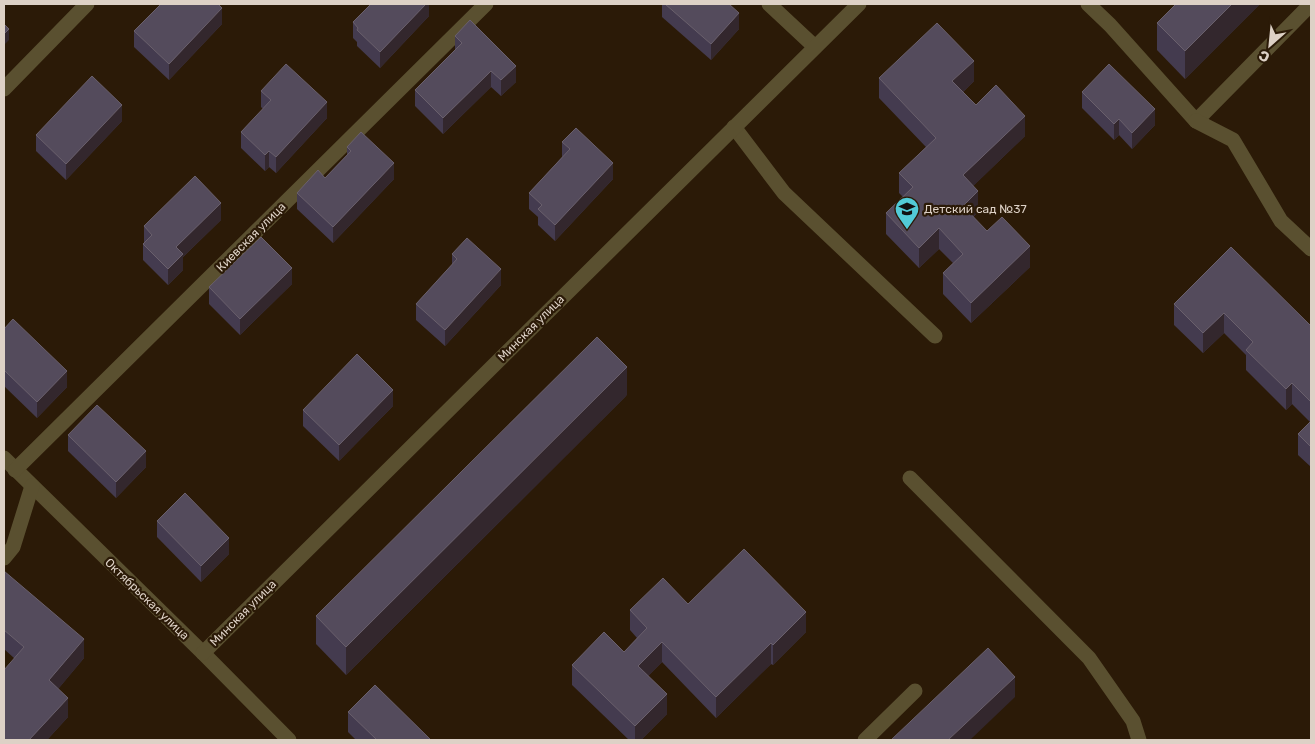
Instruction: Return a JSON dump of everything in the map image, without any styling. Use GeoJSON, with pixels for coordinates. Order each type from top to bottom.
{"type":"FeatureCollection","features":[{"type":"Feature","properties":{"kind":"street"},"geometry":{"type":"LineString","coordinates":[[4,89],[87,4]]}},
{"type":"Feature","properties":{"kind":"street","name":"Киевская улица"},"geometry":{"type":"LineString","coordinates":[[15,470],[486,4]]}},
{"type":"Feature","properties":{"kind":"street"},"geometry":{"type":"LineString","coordinates":[[770,4],[815,47]]}},
{"type":"Feature","properties":{"kind":"street","name":"Минская улица"},"geometry":{"type":"LineString","coordinates":[[203,653],[859,4]]}},
{"type":"Feature","properties":{"kind":"street"},"geometry":{"type":"LineString","coordinates":[[1088,4],[1110,25],[1196,121],[1233,140],[1281,221],[1311,249]]}},
{"type":"Feature","properties":{"kind":"street"},"geometry":{"type":"LineString","coordinates":[[1196,121],[1311,4]]}},
{"type":"Feature","properties":{"kind":"street"},"geometry":{"type":"LineString","coordinates":[[734,127],[784,193],[935,336]]}},
{"type":"Feature","properties":{"kind":"street","name":"Октябрьская улица"},"geometry":{"type":"LineString","coordinates":[[4,458],[289,740]]}},
{"type":"Feature","properties":{"kind":"street"},"geometry":{"type":"LineString","coordinates":[[910,478],[1089,658],[1133,721],[1139,740]]}},
{"type":"Feature","properties":{"kind":"street"},"geometry":{"type":"LineString","coordinates":[[4,558],[13,547],[32,486]]}},
{"type":"Feature","properties":{"kind":"street"},"geometry":{"type":"LineString","coordinates":[[865,740],[915,691]]}},
{"type":"Feature","properties":{"kind":"building"},"geometry":{"type":"Polygon","coordinates":[[[161,4],[218,4],[222,8],[169,64],[134,31],[161,4]]]}},
{"type":"Feature","properties":{"kind":"building"},"geometry":{"type":"Polygon","coordinates":[[[371,4],[426,4],[380,52],[357,30],[358,28],[353,22],[371,4]]]}},
{"type":"Feature","properties":{"kind":"building"},"geometry":{"type":"Polygon","coordinates":[[[665,4],[729,4],[739,13],[711,44],[665,4]]]}},
{"type":"Feature","properties":{"kind":"building"},"geometry":{"type":"Polygon","coordinates":[[[1176,4],[1232,4],[1185,51],[1157,23],[1176,4]]]}},
{"type":"Feature","properties":{"kind":"building"},"geometry":{"type":"Polygon","coordinates":[[[470,20],[516,66],[501,80],[491,71],[443,118],[415,90],[462,43],[455,36],[470,20]]]}},
{"type":"Feature","properties":{"kind":"building"},"geometry":{"type":"Polygon","coordinates":[[[937,23],[974,61],[952,81],[976,105],[996,85],[1025,116],[963,175],[978,191],[963,206],[987,231],[1002,217],[1030,246],[971,303],[943,273],[963,254],[939,228],[919,248],[886,213],[913,187],[899,173],[936,138],[879,78],[937,23]]]}},
{"type":"Feature","properties":{"kind":"building"},"geometry":{"type":"Polygon","coordinates":[[[4,24],[9,29],[4,34],[4,24]]]}},
{"type":"Feature","properties":{"kind":"building"},"geometry":{"type":"Polygon","coordinates":[[[286,64],[327,102],[276,157],[269,151],[265,155],[241,132],[271,100],[261,91],[286,64]]]}},
{"type":"Feature","properties":{"kind":"building"},"geometry":{"type":"Polygon","coordinates":[[[1109,64],[1155,109],[1132,133],[1119,119],[1114,124],[1082,92],[1109,64]]]}},
{"type":"Feature","properties":{"kind":"building"},"geometry":{"type":"Polygon","coordinates":[[[92,76],[122,105],[66,164],[36,135],[92,76]]]}},
{"type":"Feature","properties":{"kind":"building"},"geometry":{"type":"Polygon","coordinates":[[[576,128],[613,163],[555,225],[538,209],[542,205],[529,193],[570,149],[562,142],[576,128]]]}},
{"type":"Feature","properties":{"kind":"building"},"geometry":{"type":"Polygon","coordinates":[[[361,132],[394,163],[333,227],[297,193],[318,170],[325,178],[351,151],[347,147],[361,132]]]}},
{"type":"Feature","properties":{"kind":"building"},"geometry":{"type":"Polygon","coordinates":[[[195,176],[221,203],[176,247],[183,254],[168,269],[143,244],[152,235],[144,226],[195,176]]]}},
{"type":"Feature","properties":{"kind":"building"},"geometry":{"type":"Polygon","coordinates":[[[261,237],[292,268],[240,319],[209,287],[261,237]]]}},
{"type":"Feature","properties":{"kind":"building"},"geometry":{"type":"Polygon","coordinates":[[[467,238],[501,269],[445,330],[416,304],[457,259],[452,254],[467,238]]]}},
{"type":"Feature","properties":{"kind":"building"},"geometry":{"type":"Polygon","coordinates":[[[1231,247],[1311,326],[1311,402],[1292,383],[1286,389],[1246,350],[1253,342],[1224,313],[1203,333],[1174,304],[1231,247]]]}},
{"type":"Feature","properties":{"kind":"building"},"geometry":{"type":"Polygon","coordinates":[[[13,319],[67,371],[37,402],[4,370],[4,329],[13,319]]]}},
{"type":"Feature","properties":{"kind":"building"},"geometry":{"type":"Polygon","coordinates":[[[597,337],[627,367],[346,647],[316,616],[597,337]]]}},
{"type":"Feature","properties":{"kind":"building"},"geometry":{"type":"Polygon","coordinates":[[[357,354],[393,390],[339,445],[303,410],[357,354]]]}},
{"type":"Feature","properties":{"kind":"building"},"geometry":{"type":"Polygon","coordinates":[[[97,405],[146,451],[116,482],[68,435],[97,405]]]}},
{"type":"Feature","properties":{"kind":"building"},"geometry":{"type":"Polygon","coordinates":[[[1311,421],[1311,447],[1298,434],[1311,421]]]}},
{"type":"Feature","properties":{"kind":"building"},"geometry":{"type":"Polygon","coordinates":[[[185,493],[229,538],[201,566],[157,521],[185,493]]]}},
{"type":"Feature","properties":{"kind":"building"},"geometry":{"type":"Polygon","coordinates":[[[744,549],[806,612],[716,697],[662,642],[638,666],[667,694],[635,726],[572,665],[604,632],[624,652],[647,628],[630,610],[663,578],[688,604],[744,549]]]}},
{"type":"Feature","properties":{"kind":"building"},"geometry":{"type":"Polygon","coordinates":[[[4,571],[84,639],[49,680],[68,698],[29,740],[4,740],[4,670],[24,647],[4,630],[4,571]]]}},
{"type":"Feature","properties":{"kind":"building"},"geometry":{"type":"Polygon","coordinates":[[[988,648],[1015,677],[948,740],[891,740],[988,648]]]}},
{"type":"Feature","properties":{"kind":"building"},"geometry":{"type":"Polygon","coordinates":[[[375,685],[431,740],[377,740],[348,712],[375,685]]]}},
{"type":"Feature","properties":{"kind":"place","name":"Детский сад №37"},"geometry":{"type":"Point","coordinates":[907,230]}}]}
